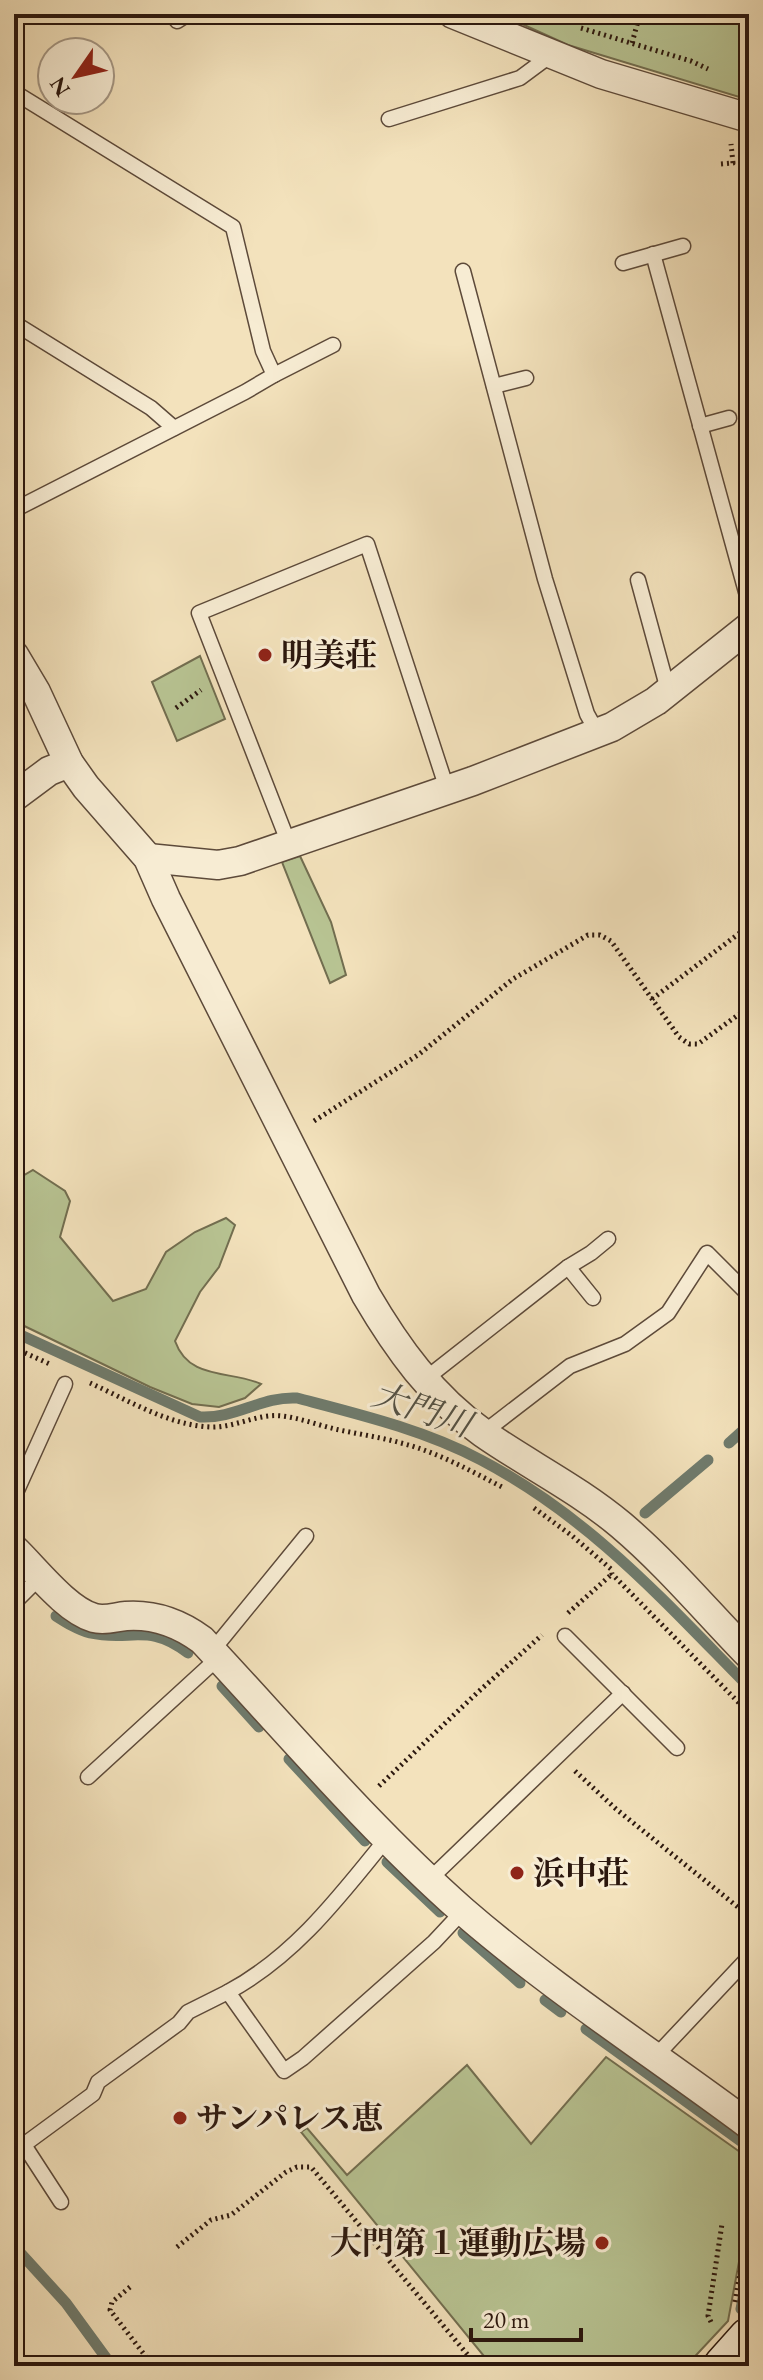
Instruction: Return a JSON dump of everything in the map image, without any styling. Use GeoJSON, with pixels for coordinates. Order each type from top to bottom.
{"type":"FeatureCollection","features":[{"type":"Feature","properties":{"kind":"street"},"geometry":{"type":"LineString","coordinates":[[453,14],[601,74],[749,118]]}},
{"type":"Feature","properties":{"kind":"street"},"geometry":{"type":"LineString","coordinates":[[148,858],[218,865],[240,861],[527,762],[612,727],[656,701],[749,627]]}},
{"type":"Feature","properties":{"kind":"street"},"geometry":{"type":"LineString","coordinates":[[14,655],[36,692],[69,763],[148,858],[387,1332],[447,1404],[483,1433],[578,1492],[620,1525],[749,1655]]}},
{"type":"Feature","properties":{"kind":"street"},"geometry":{"type":"LineString","coordinates":[[14,797],[49,771],[69,763]]}},
{"type":"Feature","properties":{"kind":"street"},"geometry":{"type":"LineString","coordinates":[[14,1549],[66,1601],[83,1613],[107,1619],[154,1617],[188,1630],[215,1654],[387,1838],[463,1911],[507,1948],[654,2058],[749,2125]]}},
{"type":"Feature","properties":{"kind":"lane"},"geometry":{"type":"LineString","coordinates":[[389,119],[520,78],[551,55]]}},
{"type":"Feature","properties":{"kind":"lane"},"geometry":{"type":"LineString","coordinates":[[14,92],[233,227],[263,351],[274,375]]}},
{"type":"Feature","properties":{"kind":"lane"},"geometry":{"type":"LineString","coordinates":[[623,263],[683,246]]}},
{"type":"Feature","properties":{"kind":"lane"},"geometry":{"type":"LineString","coordinates":[[653,254],[749,596]]}},
{"type":"Feature","properties":{"kind":"lane"},"geometry":{"type":"LineString","coordinates":[[463,271],[545,579],[587,714],[597,732]]}},
{"type":"Feature","properties":{"kind":"lane"},"geometry":{"type":"LineString","coordinates":[[14,323],[151,408],[174,428]]}},
{"type":"Feature","properties":{"kind":"lane"},"geometry":{"type":"LineString","coordinates":[[14,510],[333,345]]}},
{"type":"Feature","properties":{"kind":"lane"},"geometry":{"type":"LineString","coordinates":[[494,386],[526,378]]}},
{"type":"Feature","properties":{"kind":"lane"},"geometry":{"type":"LineString","coordinates":[[700,426],[729,418]]}},
{"type":"Feature","properties":{"kind":"lane"},"geometry":{"type":"LineString","coordinates":[[289,844],[199,613],[367,544],[447,789]]}},
{"type":"Feature","properties":{"kind":"lane"},"geometry":{"type":"LineString","coordinates":[[638,580],[668,690]]}},
{"type":"Feature","properties":{"kind":"lane"},"geometry":{"type":"LineString","coordinates":[[424,1380],[608,1239]]}},
{"type":"Feature","properties":{"kind":"lane"},"geometry":{"type":"LineString","coordinates":[[483,1433],[570,1366],[625,1344],[668,1313],[707,1253],[749,1295]]}},
{"type":"Feature","properties":{"kind":"lane"},"geometry":{"type":"LineString","coordinates":[[568,1267],[593,1298]]}},
{"type":"Feature","properties":{"kind":"lane"},"geometry":{"type":"LineString","coordinates":[[14,1497],[65,1384]]}},
{"type":"Feature","properties":{"kind":"lane"},"geometry":{"type":"LineString","coordinates":[[88,1777],[215,1654],[306,1536]]}},
{"type":"Feature","properties":{"kind":"lane"},"geometry":{"type":"LineString","coordinates":[[14,1603],[41,1576]]}},
{"type":"Feature","properties":{"kind":"lane"},"geometry":{"type":"LineString","coordinates":[[565,1636],[677,1748]]}},
{"type":"Feature","properties":{"kind":"lane"},"geometry":{"type":"LineString","coordinates":[[429,1880],[623,1693]]}},
{"type":"Feature","properties":{"kind":"lane"},"geometry":{"type":"LineString","coordinates":[[61,2202],[19,2148],[93,2094],[98,2082],[179,2023],[188,2012],[249,1981],[295,1945],[322,1918],[387,1838]]}},
{"type":"Feature","properties":{"kind":"lane"},"geometry":{"type":"LineString","coordinates":[[228,1992],[284,2071],[303,2058],[410,1963],[463,1911]]}},
{"type":"Feature","properties":{"kind":"lane"},"geometry":{"type":"LineString","coordinates":[[654,2058],[749,1957]]}},
{"type":"Feature","properties":{"kind":"path"},"geometry":{"type":"LineString","coordinates":[[549,14],[563,20]]}},
{"type":"Feature","properties":{"kind":"path"},"geometry":{"type":"LineString","coordinates":[[632,43],[640,14]]}},
{"type":"Feature","properties":{"kind":"path"},"geometry":{"type":"LineString","coordinates":[[576,26],[691,61],[719,75]]}},
{"type":"Feature","properties":{"kind":"path"},"geometry":{"type":"LineString","coordinates":[[652,999],[749,926]]}},
{"type":"Feature","properties":{"kind":"path"},"geometry":{"type":"LineString","coordinates":[[287,1138],[418,1055],[513,979],[588,935],[600,935],[611,941],[679,1037],[689,1044],[698,1044],[749,1007]]}},
{"type":"Feature","properties":{"kind":"path"},"geometry":{"type":"LineString","coordinates":[[14,1348],[56,1367]]}},
{"type":"Feature","properties":{"kind":"path"},"geometry":{"type":"LineString","coordinates":[[84,1379],[166,1417],[189,1424],[212,1427],[282,1416],[400,1442],[453,1462],[513,1494]]}},
{"type":"Feature","properties":{"kind":"path"},"geometry":{"type":"LineString","coordinates":[[523,1500],[611,1569],[612,1574],[749,1713]]}},
{"type":"Feature","properties":{"kind":"path"},"geometry":{"type":"LineString","coordinates":[[566,1615],[612,1574]]}},
{"type":"Feature","properties":{"kind":"path"},"geometry":{"type":"LineString","coordinates":[[357,1807],[543,1634]]}},
{"type":"Feature","properties":{"kind":"path"},"geometry":{"type":"LineString","coordinates":[[559,1756],[616,1809],[749,1916]]}},
{"type":"Feature","properties":{"kind":"path"},"geometry":{"type":"LineString","coordinates":[[177,2247],[211,2220],[231,2215],[286,2172],[297,2167],[311,2167],[477,2366]]}},
{"type":"Feature","properties":{"kind":"path"},"geometry":{"type":"LineString","coordinates":[[730,2335],[749,2221]]}},
{"type":"Feature","properties":{"kind":"path"},"geometry":{"type":"LineString","coordinates":[[722,2224],[708,2316],[730,2335]]}},
{"type":"Feature","properties":{"kind":"path"},"geometry":{"type":"LineString","coordinates":[[130,2287],[112,2302],[110,2310],[153,2366]]}},
{"type":"Feature","properties":{"kind":"green space"},"geometry":{"type":"Polygon","coordinates":[[[500,14],[734,14],[749,31],[749,100],[568,45],[500,14]]]}},
{"type":"Feature","properties":{"kind":"green space"},"geometry":{"type":"Polygon","coordinates":[[[200,656],[225,719],[177,741],[152,682],[200,656]]]}},
{"type":"Feature","properties":{"kind":"green space"},"geometry":{"type":"Polygon","coordinates":[[[300,856],[331,922],[346,975],[330,983],[282,862],[300,856]]]}},
{"type":"Feature","properties":{"kind":"green space"},"geometry":{"type":"Polygon","coordinates":[[[33,1170],[65,1191],[70,1201],[60,1237],[113,1301],[146,1289],[166,1252],[195,1232],[226,1218],[235,1225],[219,1267],[200,1292],[175,1341],[181,1354],[200,1368],[261,1384],[245,1398],[219,1407],[192,1404],[14,1321],[14,1181],[33,1170]]]}},
{"type":"Feature","properties":{"kind":"green space","name":"大門第１運動広場"},"geometry":{"type":"Polygon","coordinates":[[[606,2057],[740,2152],[749,2208],[728,2321],[686,2366],[492,2366],[301,2132],[307,2128],[347,2175],[467,2065],[531,2144],[606,2057]]]}},
{"type":"Feature","properties":{"kind":"waterway","name":"大門川"},"geometry":{"type":"LineString","coordinates":[[14,1332],[200,1417],[225,1415],[272,1400],[297,1398],[391,1424],[460,1449],[521,1483],[591,1534],[655,1592],[749,1687]]}},
{"type":"Feature","properties":{"kind":"waterway"},"geometry":{"type":"LineString","coordinates":[[729,1443],[749,1425]]}},
{"type":"Feature","properties":{"kind":"waterway"},"geometry":{"type":"LineString","coordinates":[[645,1513],[708,1460]]}},
{"type":"Feature","properties":{"kind":"waterway"},"geometry":{"type":"LineString","coordinates":[[56,1616],[90,1633],[162,1638],[188,1653]]}},
{"type":"Feature","properties":{"kind":"waterway"},"geometry":{"type":"LineString","coordinates":[[222,1686],[259,1727]]}},
{"type":"Feature","properties":{"kind":"waterway"},"geometry":{"type":"LineString","coordinates":[[289,1759],[365,1841]]}},
{"type":"Feature","properties":{"kind":"waterway"},"geometry":{"type":"LineString","coordinates":[[387,1862],[440,1912]]}},
{"type":"Feature","properties":{"kind":"waterway"},"geometry":{"type":"LineString","coordinates":[[463,1933],[520,1983]]}},
{"type":"Feature","properties":{"kind":"waterway"},"geometry":{"type":"LineString","coordinates":[[545,2000],[561,2012]]}},
{"type":"Feature","properties":{"kind":"waterway"},"geometry":{"type":"LineString","coordinates":[[586,2029],[749,2147]]}},
{"type":"Feature","properties":{"kind":"waterway"},"geometry":{"type":"LineString","coordinates":[[14,2246],[66,2303],[112,2366]]}},
{"type":"Feature","properties":{"kind":"waterway"},"geometry":{"type":"LineString","coordinates":[[741,2309],[749,2268]]}},
{"type":"Feature","properties":{"kind":"place","name":"明美荘"},"geometry":{"type":"Point","coordinates":[265,655]}},
{"type":"Feature","properties":{"kind":"place","name":"浜中荘"},"geometry":{"type":"Point","coordinates":[517,1873]}},
{"type":"Feature","properties":{"kind":"place","name":"サンパレス恵"},"geometry":{"type":"Point","coordinates":[180,2118]}},
{"type":"Feature","properties":{"kind":"place","name":"大門第１運動広場"},"geometry":{"type":"Point","coordinates":[602,2243]}}]}
